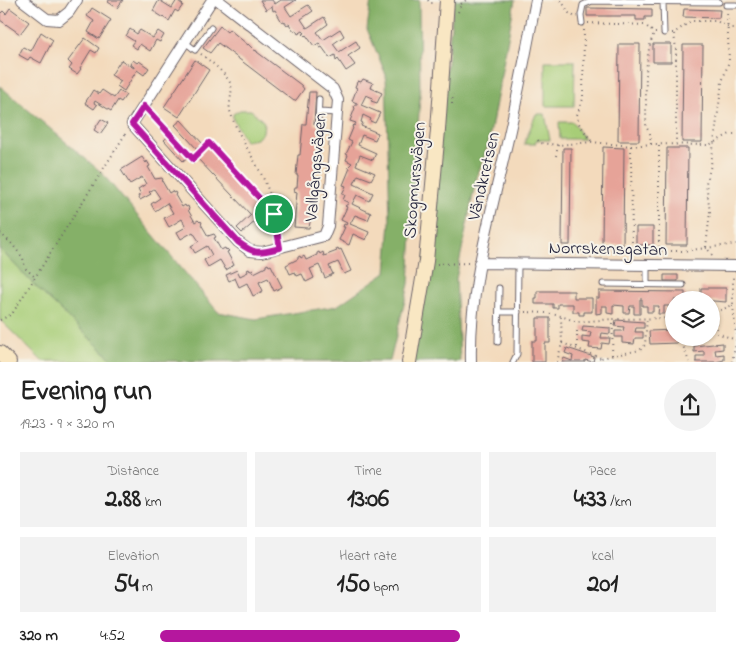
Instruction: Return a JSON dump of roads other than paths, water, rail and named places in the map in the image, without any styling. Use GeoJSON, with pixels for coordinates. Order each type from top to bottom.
{"type":"FeatureCollection","features":[{"type":"Feature","properties":{"kind":"street"},"geometry":{"type":"LineString","coordinates":[[22,0],[47,19],[59,20],[69,12],[77,0]]}},
{"type":"Feature","properties":{"kind":"street"},"geometry":{"type":"LineString","coordinates":[[144,106],[212,0]]}},
{"type":"Feature","properties":{"kind":"street","name":"Vallgångsvägen"},"geometry":{"type":"LineString","coordinates":[[144,106],[132,124],[238,242],[250,251],[262,252],[324,236],[328,226],[338,100],[333,89],[218,0]]}},
{"type":"Feature","properties":{"kind":"street","name":"Skogmursvägen"},"geometry":{"type":"LineString","coordinates":[[408,362],[426,261],[447,0]]}},
{"type":"Feature","properties":{"kind":"street","name":"Vändkretsen"},"geometry":{"type":"LineString","coordinates":[[471,362],[470,338],[479,263],[516,106],[536,0]]}},
{"type":"Feature","properties":{"kind":"street","name":"Norrskensgatan"},"geometry":{"type":"LineString","coordinates":[[479,263],[736,266]]}},
{"type":"Feature","properties":{"kind":"street"},"geometry":{"type":"LineString","coordinates":[[0,353],[9,362]]}},
{"type":"Feature","properties":{"kind":"lane"},"geometry":{"type":"LineString","coordinates":[[582,23],[583,5],[592,1],[719,2]]}},
{"type":"Feature","properties":{"kind":"lane"},"geometry":{"type":"LineString","coordinates":[[663,2],[664,33]]}},
{"type":"Feature","properties":{"kind":"lane"},"geometry":{"type":"LineString","coordinates":[[726,5],[736,5]]}},
{"type":"Feature","properties":{"kind":"lane"},"geometry":{"type":"LineString","coordinates":[[185,41],[195,50],[211,28]]}},
{"type":"Feature","properties":{"kind":"lane"},"geometry":{"type":"LineString","coordinates":[[318,123],[319,98]]}},
{"type":"Feature","properties":{"kind":"lane"},"geometry":{"type":"LineString","coordinates":[[144,106],[193,159]]}},
{"type":"Feature","properties":{"kind":"lane"},"geometry":{"type":"LineString","coordinates":[[318,112],[337,113]]}},
{"type":"Feature","properties":{"kind":"lane"},"geometry":{"type":"LineString","coordinates":[[513,362],[517,354],[518,264]]}},
{"type":"Feature","properties":{"kind":"lane"},"geometry":{"type":"LineString","coordinates":[[647,265],[647,284]]}},
{"type":"Feature","properties":{"kind":"lane"},"geometry":{"type":"LineString","coordinates":[[603,284],[683,285]]}},
{"type":"Feature","properties":{"kind":"lane"},"geometry":{"type":"LineString","coordinates":[[498,342],[499,288]]}},
{"type":"Feature","properties":{"kind":"lane"},"geometry":{"type":"LineString","coordinates":[[499,312],[518,312]]}}]}
